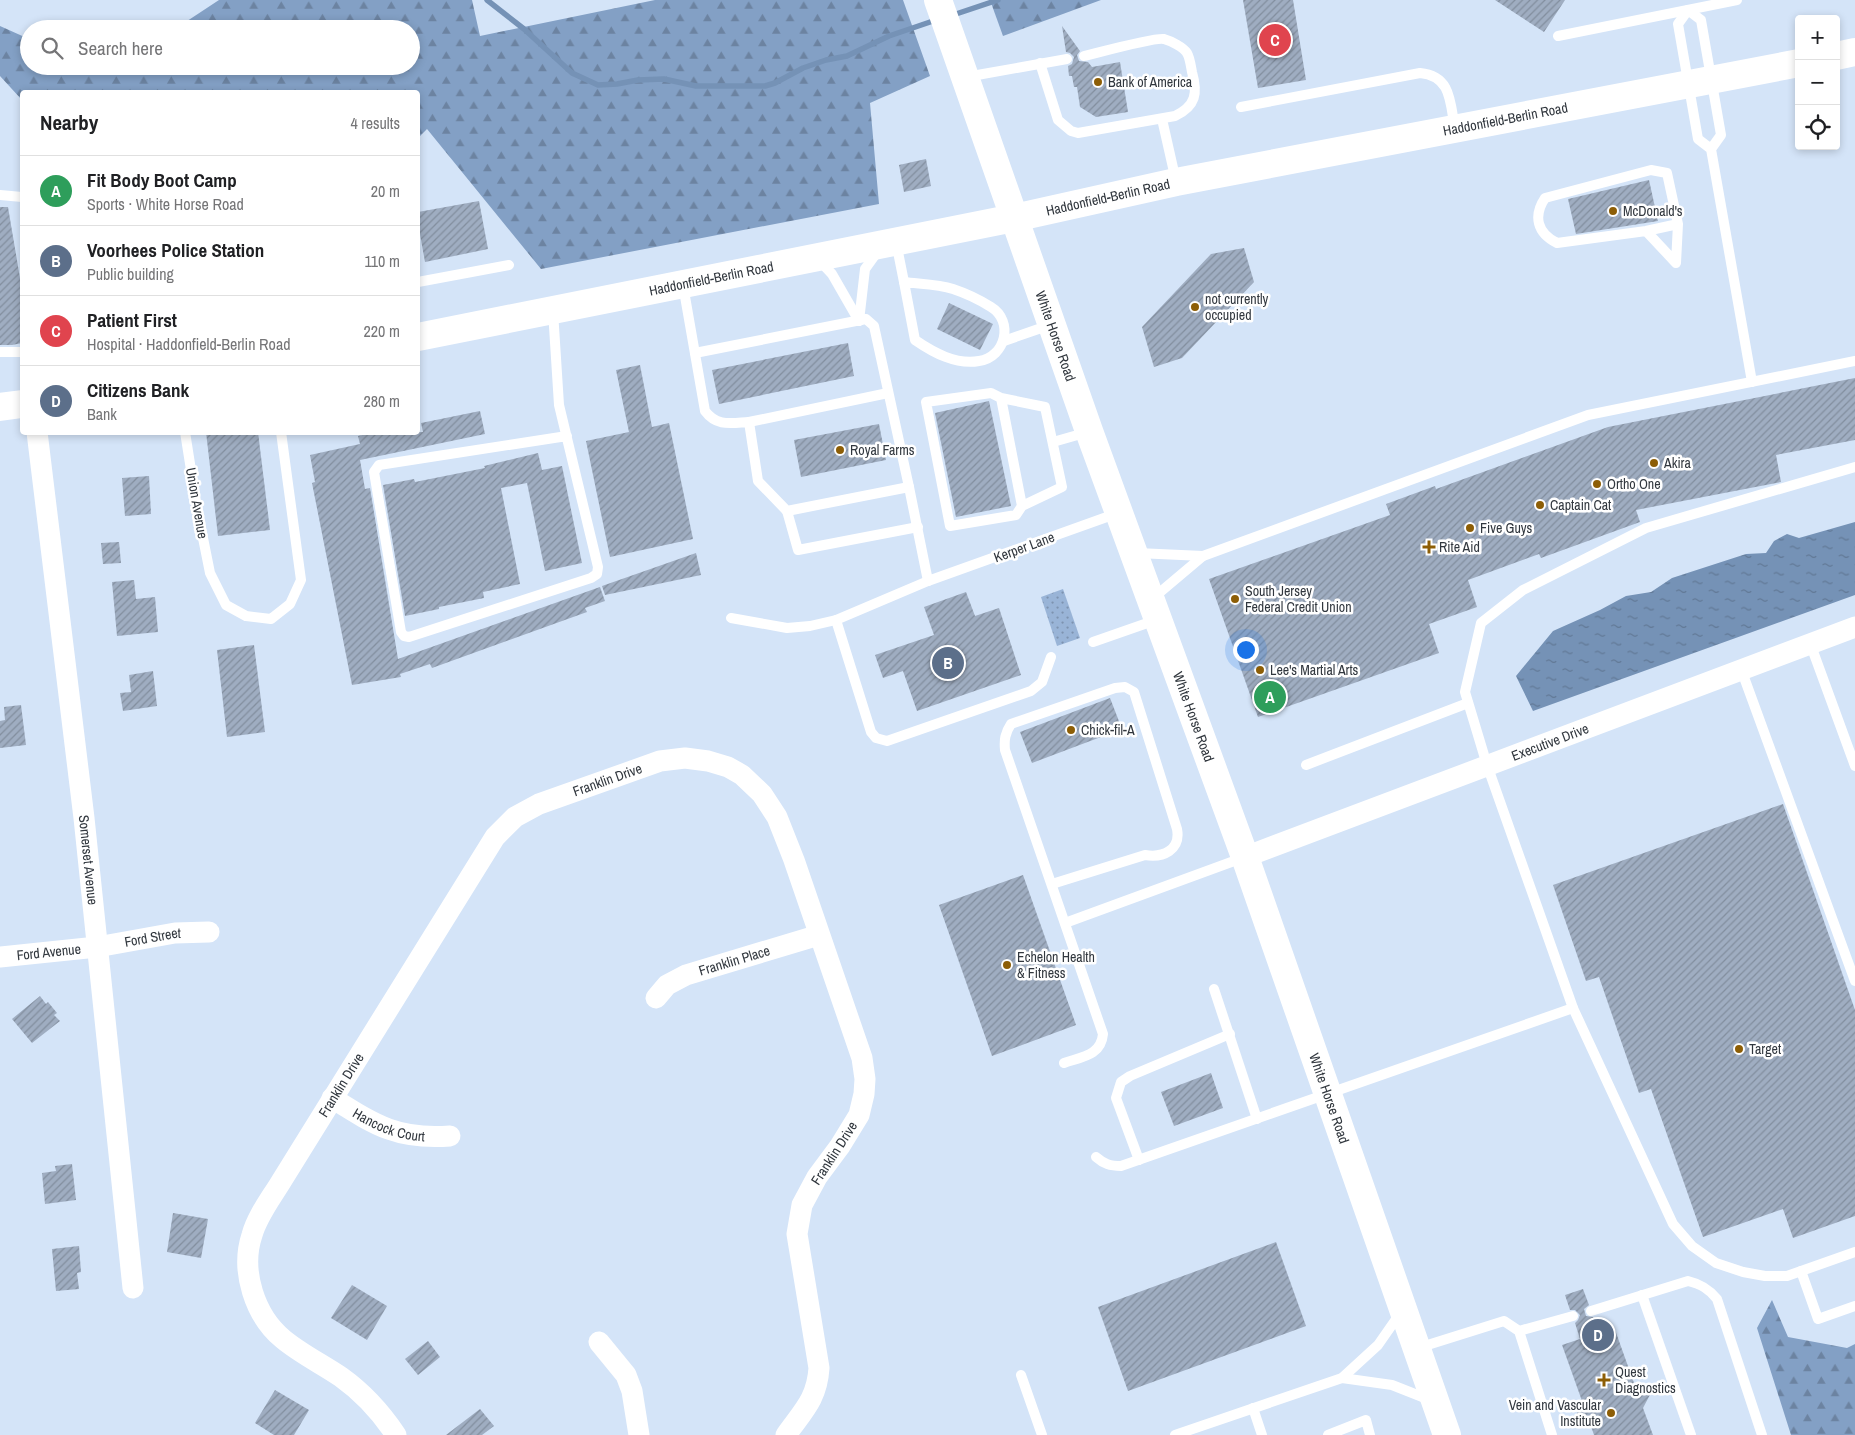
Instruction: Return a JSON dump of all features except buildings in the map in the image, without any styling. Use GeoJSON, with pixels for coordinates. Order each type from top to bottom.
{"type":"FeatureCollection","features":[{"type":"Feature","properties":{"kind":"main road","name":"White Horse Road"},"geometry":{"type":"LineString","coordinates":[[938,0],[1051,324],[1245,857],[1447,1435]]}},
{"type":"Feature","properties":{"kind":"main road"},"geometry":{"type":"LineString","coordinates":[[1840,55],[1855,52]]}},
{"type":"Feature","properties":{"kind":"main road","name":"Haddonfield-Berlin Road"},"geometry":{"type":"LineString","coordinates":[[420,337],[1014,218],[1176,182],[1795,64]]}},
{"type":"Feature","properties":{"kind":"main road"},"geometry":{"type":"LineString","coordinates":[[0,407],[20,404]]}},
{"type":"Feature","properties":{"kind":"street","name":"Somerset Avenue"},"geometry":{"type":"LineString","coordinates":[[37,435],[84,818],[133,1288]]}},
{"type":"Feature","properties":{"kind":"street","name":"Executive Drive"},"geometry":{"type":"LineString","coordinates":[[1245,857],[1855,626]]}},
{"type":"Feature","properties":{"kind":"street","name":"Franklin Drive"},"geometry":{"type":"LineString","coordinates":[[396,1435],[381,1416],[342,1377],[309,1358],[282,1338],[271,1326],[257,1305],[250,1282],[248,1263],[251,1236],[260,1216],[332,1098],[495,837],[516,817],[538,804],[660,761],[685,758],[708,761],[742,775],[762,794],[777,817],[794,860],[862,1058],[865,1078],[864,1094],[859,1115],[840,1146],[817,1177],[802,1205],[797,1234],[817,1346],[818,1384],[812,1398],[786,1435]]}},
{"type":"Feature","properties":{"kind":"street","name":"Ford Street"},"geometry":{"type":"LineString","coordinates":[[98,947],[175,933],[208,932]]}},
{"type":"Feature","properties":{"kind":"street","name":"Franklin Place"},"geometry":{"type":"LineString","coordinates":[[656,998],[667,985],[686,975],[819,935]]}},
{"type":"Feature","properties":{"kind":"street","name":"Ford Avenue"},"geometry":{"type":"LineString","coordinates":[[0,957],[98,947]]}},
{"type":"Feature","properties":{"kind":"street","name":"Hancock Court"},"geometry":{"type":"LineString","coordinates":[[332,1098],[371,1123],[403,1134],[428,1138],[450,1136]]}},
{"type":"Feature","properties":{"kind":"street"},"geometry":{"type":"LineString","coordinates":[[599,1342],[626,1375],[632,1391],[639,1435]]}},
{"type":"Feature","properties":{"kind":"lane"},"geometry":{"type":"LineString","coordinates":[[1558,36],[1737,0]]}},
{"type":"Feature","properties":{"kind":"lane"},"geometry":{"type":"LineString","coordinates":[[1688,10],[1701,20],[1698,139],[1711,149],[1752,382]]}},
{"type":"Feature","properties":{"kind":"lane"},"geometry":{"type":"LineString","coordinates":[[1688,10],[1678,24],[1721,135],[1711,149]]}},
{"type":"Feature","properties":{"kind":"lane"},"geometry":{"type":"LineString","coordinates":[[1040,63],[1058,120],[1070,131],[1086,133],[1175,116],[1190,106],[1195,97],[1196,88],[1188,54],[1176,44],[1162,39],[1084,56]]}},
{"type":"Feature","properties":{"kind":"lane"},"geometry":{"type":"LineString","coordinates":[[966,77],[1066,59]]}},
{"type":"Feature","properties":{"kind":"lane"},"geometry":{"type":"LineString","coordinates":[[1241,107],[1420,73],[1438,78],[1444,84],[1448,92],[1455,130]]}},
{"type":"Feature","properties":{"kind":"lane"},"geometry":{"type":"LineString","coordinates":[[1162,119],[1176,182]]}},
{"type":"Feature","properties":{"kind":"lane"},"geometry":{"type":"LineString","coordinates":[[1646,230],[1676,262],[1678,224],[1667,173],[1651,170],[1545,198],[1540,205],[1538,214],[1538,223],[1542,232],[1556,243],[1678,224]]}},
{"type":"Feature","properties":{"kind":"lane"},"geometry":{"type":"LineString","coordinates":[[0,194],[20,198]]}},
{"type":"Feature","properties":{"kind":"lane"},"geometry":{"type":"LineString","coordinates":[[859,321],[865,269],[889,243],[904,282],[915,340],[934,353],[956,360],[979,361],[994,356],[1004,341],[1051,324]]}},
{"type":"Feature","properties":{"kind":"lane"},"geometry":{"type":"LineString","coordinates":[[816,257],[832,274],[859,321]]}},
{"type":"Feature","properties":{"kind":"lane"},"geometry":{"type":"LineString","coordinates":[[420,282],[509,265]]}},
{"type":"Feature","properties":{"kind":"lane"},"geometry":{"type":"LineString","coordinates":[[904,282],[952,288],[992,308],[1003,321],[1004,341]]}},
{"type":"Feature","properties":{"kind":"lane"},"geometry":{"type":"LineString","coordinates":[[683,284],[705,411],[711,419],[722,424],[749,422],[888,393]]}},
{"type":"Feature","properties":{"kind":"lane"},"geometry":{"type":"LineString","coordinates":[[553,310],[559,405],[567,436],[598,567],[596,574],[591,578],[409,637],[404,636],[401,632],[377,491],[374,472],[376,468],[379,465],[567,436]]}},
{"type":"Feature","properties":{"kind":"lane"},"geometry":{"type":"LineString","coordinates":[[695,353],[866,319],[874,326],[928,581]]}},
{"type":"Feature","properties":{"kind":"lane"},"geometry":{"type":"LineString","coordinates":[[0,352],[20,352]]}},
{"type":"Feature","properties":{"kind":"lane"},"geometry":{"type":"LineString","coordinates":[[1134,552],[1203,556],[1588,415],[1855,361]]}},
{"type":"Feature","properties":{"kind":"lane"},"geometry":{"type":"LineString","coordinates":[[991,393],[1001,398],[1045,407],[1053,442],[1062,487],[1022,506],[1016,514],[950,526],[926,402],[991,393]]}},
{"type":"Feature","properties":{"kind":"lane"},"geometry":{"type":"LineString","coordinates":[[1001,398],[1022,506]]}},
{"type":"Feature","properties":{"kind":"lane"},"geometry":{"type":"LineString","coordinates":[[749,422],[758,481],[787,511],[798,550],[918,527]]}},
{"type":"Feature","properties":{"kind":"lane"},"geometry":{"type":"LineString","coordinates":[[1053,442],[1090,431]]}},
{"type":"Feature","properties":{"kind":"lane","name":"Union Avenue"},"geometry":{"type":"LineString","coordinates":[[185,435],[210,573],[226,605],[246,616],[271,619],[290,604],[301,580],[281,435]]}},
{"type":"Feature","properties":{"kind":"lane"},"geometry":{"type":"LineString","coordinates":[[1855,467],[1646,528],[1523,590],[1481,623],[1465,692],[1487,765],[1572,1008],[1673,1224],[1692,1246],[1716,1263],[1743,1272],[1765,1276],[1788,1276],[1855,1252]]}},
{"type":"Feature","properties":{"kind":"lane"},"geometry":{"type":"LineString","coordinates":[[787,511],[909,487]]}},
{"type":"Feature","properties":{"kind":"lane","name":"Kerper Lane"},"geometry":{"type":"LineString","coordinates":[[731,618],[786,628],[810,626],[836,620],[928,581],[1119,513]]}},
{"type":"Feature","properties":{"kind":"lane"},"geometry":{"type":"LineString","coordinates":[[1093,642],[1155,610],[1203,556]]}},
{"type":"Feature","properties":{"kind":"lane"},"geometry":{"type":"LineString","coordinates":[[836,620],[870,732],[876,738],[886,741],[1032,691],[1042,682],[1051,657]]}},
{"type":"Feature","properties":{"kind":"lane"},"geometry":{"type":"LineString","coordinates":[[1810,643],[1855,766]]}},
{"type":"Feature","properties":{"kind":"lane"},"geometry":{"type":"LineString","coordinates":[[1741,669],[1855,981]]}},
{"type":"Feature","properties":{"kind":"lane"},"geometry":{"type":"LineString","coordinates":[[1052,884],[1145,855],[1152,856],[1172,850],[1177,844],[1179,838],[1134,692],[1125,687],[1120,686],[1011,724],[1005,737],[1005,750],[1103,1034],[1101,1046],[1097,1051],[1064,1063]]}},
{"type":"Feature","properties":{"kind":"lane"},"geometry":{"type":"LineString","coordinates":[[1306,765],[1468,703]]}},
{"type":"Feature","properties":{"kind":"lane"},"geometry":{"type":"LineString","coordinates":[[1065,924],[1245,857]]}},
{"type":"Feature","properties":{"kind":"lane"},"geometry":{"type":"LineString","coordinates":[[1214,989],[1258,1119]]}},
{"type":"Feature","properties":{"kind":"lane"},"geometry":{"type":"LineString","coordinates":[[1096,1157],[1103,1163],[1121,1166],[1572,1008]]}},
{"type":"Feature","properties":{"kind":"lane"},"geometry":{"type":"LineString","coordinates":[[1139,1160],[1116,1098],[1121,1082],[1130,1076],[1230,1034]]}},
{"type":"Feature","properties":{"kind":"lane"},"geometry":{"type":"LineString","coordinates":[[1801,1271],[1818,1319],[1855,1306]]}},
{"type":"Feature","properties":{"kind":"lane"},"geometry":{"type":"LineString","coordinates":[[1591,1311],[1688,1281],[1700,1284],[1710,1290],[1717,1299],[1762,1435]]}},
{"type":"Feature","properties":{"kind":"lane"},"geometry":{"type":"LineString","coordinates":[[1642,1295],[1691,1435]]}},
{"type":"Feature","properties":{"kind":"lane"},"geometry":{"type":"LineString","coordinates":[[1175,1435],[1342,1378],[1378,1345],[1403,1309]]}},
{"type":"Feature","properties":{"kind":"lane"},"geometry":{"type":"LineString","coordinates":[[1519,1331],[1573,1316]]}},
{"type":"Feature","properties":{"kind":"lane"},"geometry":{"type":"LineString","coordinates":[[1417,1348],[1504,1321],[1519,1331],[1552,1435]]}},
{"type":"Feature","properties":{"kind":"lane"},"geometry":{"type":"LineString","coordinates":[[1021,1374],[1042,1435]]}},
{"type":"Feature","properties":{"kind":"lane"},"geometry":{"type":"LineString","coordinates":[[1342,1378],[1392,1385],[1436,1402]]}},
{"type":"Feature","properties":{"kind":"lane"},"geometry":{"type":"LineString","coordinates":[[1253,1408],[1262,1435]]}},
{"type":"Feature","properties":{"kind":"lane"},"geometry":{"type":"LineString","coordinates":[[1328,1435],[1366,1420],[1370,1435]]}},
{"type":"Feature","properties":{"kind":"shaded area"},"geometry":{"type":"Polygon","coordinates":[[[1063,589],[1080,638],[1057,646],[1041,597],[1063,589]]]}},
{"type":"Feature","properties":{"kind":"green space"},"geometry":{"type":"Polygon","coordinates":[[[219,0],[472,0],[480,36],[655,0],[903,0],[930,76],[870,103],[879,204],[541,269],[427,129],[420,136],[420,90],[20,90],[20,98],[0,76],[0,26],[20,35],[20,75],[420,75],[420,20],[189,20],[219,0]]]}},
{"type":"Feature","properties":{"kind":"green space"},"geometry":{"type":"Polygon","coordinates":[[[990,0],[1101,0],[1003,36],[990,0]]]}},
{"type":"Feature","properties":{"kind":"green space"},"geometry":{"type":"Polygon","coordinates":[[[1772,1300],[1788,1337],[1847,1348],[1855,1344],[1855,1435],[1791,1435],[1757,1328],[1772,1300]]]}},
{"type":"Feature","properties":{"kind":"water"},"geometry":{"type":"Polygon","coordinates":[[[1855,522],[1855,595],[1533,711],[1516,676],[1553,631],[1626,596],[1651,592],[1672,578],[1746,554],[1766,553],[1774,541],[1787,534],[1799,538],[1855,522]]]}},
{"type":"Feature","properties":{"kind":"waterway"},"geometry":{"type":"LineString","coordinates":[[487,0],[524,29],[572,73],[598,85],[664,79],[696,86],[765,86],[775,83],[803,68],[826,60],[847,56],[889,36],[936,20]]}},
{"type":"Feature","properties":{"kind":"waterway"},"geometry":{"type":"LineString","coordinates":[[950,16],[998,0]]}},
{"type":"Feature","properties":{"kind":"place","name":"Patient First"},"geometry":{"type":"Point","coordinates":[1275,40]}},
{"type":"Feature","properties":{"kind":"place","name":"Bank of America"},"geometry":{"type":"Point","coordinates":[1098,82]}},
{"type":"Feature","properties":{"kind":"place","name":"McDonald's"},"geometry":{"type":"Point","coordinates":[1613,211]}},
{"type":"Feature","properties":{"kind":"place","name":"not currently occupied"},"geometry":{"type":"Point","coordinates":[1195,307]}},
{"type":"Feature","properties":{"kind":"place","name":"Royal Farms"},"geometry":{"type":"Point","coordinates":[840,450]}},
{"type":"Feature","properties":{"kind":"place","name":"Akira"},"geometry":{"type":"Point","coordinates":[1654,463]}},
{"type":"Feature","properties":{"kind":"place","name":"Ortho One"},"geometry":{"type":"Point","coordinates":[1597,484]}},
{"type":"Feature","properties":{"kind":"place","name":"Captain Cat"},"geometry":{"type":"Point","coordinates":[1540,505]}},
{"type":"Feature","properties":{"kind":"place","name":"Five Guys"},"geometry":{"type":"Point","coordinates":[1470,528]}},
{"type":"Feature","properties":{"kind":"place","name":"Rite Aid"},"geometry":{"type":"Point","coordinates":[1429,547]}},
{"type":"Feature","properties":{"kind":"place","name":"South Jersey Federal Credit Union"},"geometry":{"type":"Point","coordinates":[1235,599]}},
{"type":"Feature","properties":{"kind":"place","name":"Voorhees Police Station"},"geometry":{"type":"Point","coordinates":[948,663]}},
{"type":"Feature","properties":{"kind":"place","name":"Lee's Martial Arts"},"geometry":{"type":"Point","coordinates":[1260,670]}},
{"type":"Feature","properties":{"kind":"place","name":"Fit Body Boot Camp"},"geometry":{"type":"Point","coordinates":[1270,697]}},
{"type":"Feature","properties":{"kind":"place","name":"Chick-fil-A"},"geometry":{"type":"Point","coordinates":[1071,730]}},
{"type":"Feature","properties":{"kind":"place","name":"Echelon Health & Fitness"},"geometry":{"type":"Point","coordinates":[1007,965]}},
{"type":"Feature","properties":{"kind":"place","name":"Target"},"geometry":{"type":"Point","coordinates":[1739,1049]}},
{"type":"Feature","properties":{"kind":"place","name":"Citizens Bank"},"geometry":{"type":"Point","coordinates":[1598,1335]}},
{"type":"Feature","properties":{"kind":"place","name":"Quest Diagnostics"},"geometry":{"type":"Point","coordinates":[1604,1380]}},
{"type":"Feature","properties":{"kind":"place","name":"Vein and Vascular Institute"},"geometry":{"type":"Point","coordinates":[1611,1413]}}]}
